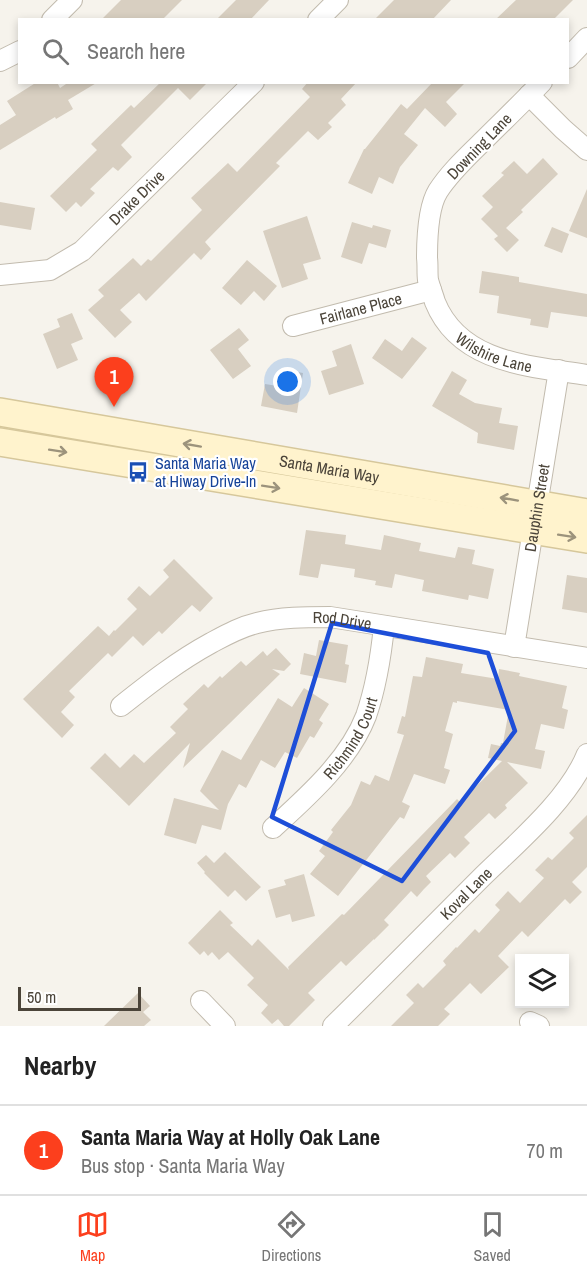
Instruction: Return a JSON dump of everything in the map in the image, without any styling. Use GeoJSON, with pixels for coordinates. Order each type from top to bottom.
{"type":"FeatureCollection","features":[{"type":"Feature","properties":{"kind":"main road","name":"Santa Maria Way"},"geometry":{"type":"LineString","coordinates":[[0,412],[587,513]]}},
{"type":"Feature","properties":{"kind":"main road","name":"Santa Maria Way"},"geometry":{"type":"LineString","coordinates":[[0,442],[587,539]]}},
{"type":"Feature","properties":{"kind":"street"},"geometry":{"type":"LineString","coordinates":[[54,18],[72,0]]}},
{"type":"Feature","properties":{"kind":"street"},"geometry":{"type":"LineString","coordinates":[[320,18],[338,0]]}},
{"type":"Feature","properties":{"kind":"street"},"geometry":{"type":"LineString","coordinates":[[569,56],[587,38]]}},
{"type":"Feature","properties":{"kind":"street"},"geometry":{"type":"LineString","coordinates":[[0,61],[18,52]]}},
{"type":"Feature","properties":{"kind":"street","name":"Drake Drive"},"geometry":{"type":"LineString","coordinates":[[0,275],[50,270],[82,251],[252,84]]}},
{"type":"Feature","properties":{"kind":"street"},"geometry":{"type":"LineString","coordinates":[[536,89],[563,129],[587,150]]}},
{"type":"Feature","properties":{"kind":"street","name":"Downing Lane"},"geometry":{"type":"LineString","coordinates":[[431,290],[428,279],[427,240],[436,194],[450,173],[536,89]]}},
{"type":"Feature","properties":{"kind":"street","name":"Fairlane Place"},"geometry":{"type":"LineString","coordinates":[[293,326],[431,290]]}},
{"type":"Feature","properties":{"kind":"street","name":"Wilshire Lane"},"geometry":{"type":"LineString","coordinates":[[431,290],[441,316],[458,335],[477,349],[526,366],[587,375]]}},
{"type":"Feature","properties":{"kind":"street","name":"Dauphin Street"},"geometry":{"type":"LineString","coordinates":[[514,646],[560,370]]}},
{"type":"Feature","properties":{"kind":"street","name":"Rod Drive"},"geometry":{"type":"LineString","coordinates":[[121,706],[156,678],[189,656],[235,630],[278,619],[330,617],[587,658]]}},
{"type":"Feature","properties":{"kind":"street","name":"Richmind Court"},"geometry":{"type":"LineString","coordinates":[[273,828],[336,765],[352,743],[365,716],[379,667],[384,626]]}},
{"type":"Feature","properties":{"kind":"street","name":"Koval Lane"},"geometry":{"type":"LineString","coordinates":[[333,1026],[529,831],[564,793],[587,754]]}},
{"type":"Feature","properties":{"kind":"street"},"geometry":{"type":"LineString","coordinates":[[201,1001],[225,1026]]}},
{"type":"Feature","properties":{"kind":"highlighted area"},"geometry":{"type":"Polygon","coordinates":[[[332,623],[488,653],[515,731],[402,881],[272,817],[332,623]]]}},
{"type":"Feature","properties":{"kind":"building"},"geometry":{"type":"Polygon","coordinates":[[[121,0],[182,0],[164,18],[103,18],[121,0]]]}},
{"type":"Feature","properties":{"kind":"building"},"geometry":{"type":"Polygon","coordinates":[[[236,0],[269,0],[252,18],[218,18],[236,0]]]}},
{"type":"Feature","properties":{"kind":"building"},"geometry":{"type":"Polygon","coordinates":[[[394,0],[451,0],[434,18],[376,18],[394,0]]]}},
{"type":"Feature","properties":{"kind":"building"},"geometry":{"type":"Polygon","coordinates":[[[516,0],[573,0],[555,18],[497,18],[516,0]]]}},
{"type":"Feature","properties":{"kind":"building"},"geometry":{"type":"Polygon","coordinates":[[[34,84],[58,84],[60,88],[66,84],[95,84],[68,100],[73,109],[56,119],[55,117],[0,150],[0,125],[16,115],[7,101],[34,84]]]}},
{"type":"Feature","properties":{"kind":"building"},"geometry":{"type":"Polygon","coordinates":[[[159,84],[206,84],[190,100],[178,88],[121,145],[132,157],[118,171],[113,167],[90,189],[95,193],[81,207],[76,202],[66,212],[50,196],[97,150],[91,144],[131,105],[134,108],[159,84]]]}},
{"type":"Feature","properties":{"kind":"building"},"geometry":{"type":"Polygon","coordinates":[[[306,84],[355,84],[341,99],[346,105],[328,123],[332,127],[318,140],[308,131],[276,163],[280,166],[205,242],[211,249],[201,260],[194,253],[146,301],[139,293],[120,310],[132,322],[115,338],[88,310],[104,296],[98,290],[133,258],[141,266],[148,259],[151,261],[202,210],[191,198],[228,163],[237,172],[310,97],[302,89],[306,84]]]}},
{"type":"Feature","properties":{"kind":"building"},"geometry":{"type":"Polygon","coordinates":[[[431,84],[464,84],[446,102],[457,114],[445,127],[425,108],[404,134],[418,145],[400,167],[393,184],[379,177],[372,194],[348,183],[364,149],[401,104],[407,109],[431,84]]]}},
{"type":"Feature","properties":{"kind":"building"},"geometry":{"type":"Polygon","coordinates":[[[543,158],[558,174],[506,228],[519,240],[507,252],[494,239],[498,236],[481,219],[493,207],[482,196],[504,175],[501,173],[514,161],[527,174],[543,158]]]}},
{"type":"Feature","properties":{"kind":"building"},"geometry":{"type":"Polygon","coordinates":[[[587,189],[587,238],[569,231],[587,189]]]}},
{"type":"Feature","properties":{"kind":"building"},"geometry":{"type":"Polygon","coordinates":[[[0,202],[35,208],[31,230],[0,225],[0,202]]]}},
{"type":"Feature","properties":{"kind":"building"},"geometry":{"type":"Polygon","coordinates":[[[307,216],[321,259],[303,264],[308,279],[282,288],[263,231],[307,216]]]}},
{"type":"Feature","properties":{"kind":"building"},"geometry":{"type":"Polygon","coordinates":[[[352,222],[372,228],[373,225],[391,230],[386,248],[369,243],[362,264],[341,257],[352,222]]]}},
{"type":"Feature","properties":{"kind":"building"},"geometry":{"type":"Polygon","coordinates":[[[552,227],[569,234],[562,253],[544,246],[552,227]]]}},
{"type":"Feature","properties":{"kind":"building"},"geometry":{"type":"Polygon","coordinates":[[[247,260],[277,286],[264,301],[254,291],[241,305],[222,288],[247,260]]]}},
{"type":"Feature","properties":{"kind":"building"},"geometry":{"type":"Polygon","coordinates":[[[482,271],[519,277],[519,282],[587,294],[587,317],[551,312],[548,328],[530,325],[531,319],[497,313],[499,296],[479,293],[482,271]]]}},
{"type":"Feature","properties":{"kind":"building"},"geometry":{"type":"Polygon","coordinates":[[[72,313],[83,339],[71,344],[78,360],[57,369],[43,334],[60,327],[57,319],[72,313]]]}},
{"type":"Feature","properties":{"kind":"building"},"geometry":{"type":"Polygon","coordinates":[[[239,328],[249,340],[238,349],[251,366],[233,379],[210,350],[239,328]]]}},
{"type":"Feature","properties":{"kind":"building"},"geometry":{"type":"Polygon","coordinates":[[[412,337],[427,348],[402,379],[372,358],[385,339],[402,351],[412,337]]]}},
{"type":"Feature","properties":{"kind":"building"},"geometry":{"type":"Polygon","coordinates":[[[351,344],[364,384],[329,395],[321,371],[337,366],[332,351],[351,344]]]}},
{"type":"Feature","properties":{"kind":"building"},"geometry":{"type":"Polygon","coordinates":[[[287,370],[303,373],[297,413],[261,406],[265,384],[284,387],[287,370]]]}},
{"type":"Feature","properties":{"kind":"building"},"geometry":{"type":"Polygon","coordinates":[[[452,371],[467,380],[459,394],[475,403],[502,408],[499,423],[518,426],[514,450],[477,443],[478,433],[432,406],[452,371]]]}},
{"type":"Feature","properties":{"kind":"building"},"geometry":{"type":"Polygon","coordinates":[[[306,530],[346,535],[345,544],[381,550],[384,535],[421,543],[419,551],[455,558],[458,547],[475,550],[472,564],[494,569],[488,599],[469,595],[468,600],[422,591],[424,580],[395,574],[392,588],[375,585],[376,581],[354,577],[355,569],[321,564],[318,578],[299,575],[306,530]]]}},
{"type":"Feature","properties":{"kind":"building"},"geometry":{"type":"Polygon","coordinates":[[[174,559],[213,598],[200,612],[192,605],[162,634],[159,631],[143,646],[133,636],[112,657],[108,653],[69,691],[75,697],[61,712],[74,725],[62,738],[23,699],[98,626],[109,636],[115,631],[137,609],[127,599],[139,586],[150,596],[169,577],[163,570],[174,559]]]}},
{"type":"Feature","properties":{"kind":"building"},"geometry":{"type":"Polygon","coordinates":[[[567,575],[587,578],[587,613],[562,609],[567,575]]]}},
{"type":"Feature","properties":{"kind":"building"},"geometry":{"type":"Polygon","coordinates":[[[319,640],[348,645],[345,664],[349,665],[346,683],[300,674],[304,653],[316,656],[319,640]]]}},
{"type":"Feature","properties":{"kind":"building"},"geometry":{"type":"Polygon","coordinates":[[[276,648],[291,664],[284,671],[272,669],[280,674],[229,724],[183,768],[190,743],[129,806],[90,768],[105,753],[120,768],[134,754],[144,763],[176,733],[170,727],[188,709],[183,704],[204,684],[208,688],[241,661],[246,666],[263,651],[267,656],[276,648]]]}},
{"type":"Feature","properties":{"kind":"building"},"geometry":{"type":"Polygon","coordinates":[[[426,657],[463,664],[461,673],[498,679],[499,669],[520,673],[519,676],[567,686],[562,708],[568,710],[564,729],[541,724],[535,749],[545,751],[541,769],[507,762],[528,783],[505,805],[507,808],[495,819],[489,813],[464,837],[470,843],[455,858],[450,853],[426,876],[431,882],[417,897],[411,891],[384,920],[389,925],[374,940],[346,966],[341,961],[308,993],[315,1000],[289,1026],[284,1026],[278,1019],[272,1024],[261,1013],[268,1005],[247,985],[254,978],[228,952],[219,960],[212,952],[208,956],[204,951],[200,955],[188,943],[220,910],[233,923],[230,925],[252,946],[258,939],[289,970],[288,967],[342,914],[344,915],[457,799],[460,802],[502,761],[488,758],[491,744],[500,746],[503,743],[509,710],[453,702],[445,731],[453,734],[444,768],[450,770],[445,784],[414,774],[402,802],[410,806],[404,819],[400,817],[338,896],[310,874],[325,856],[319,851],[333,832],[331,830],[351,805],[361,781],[370,785],[375,775],[389,781],[404,735],[397,733],[402,716],[405,717],[413,676],[422,677],[426,657]]]}},
{"type":"Feature","properties":{"kind":"building"},"geometry":{"type":"Polygon","coordinates":[[[304,688],[329,704],[319,720],[323,723],[314,738],[310,736],[297,758],[285,752],[275,768],[261,760],[246,788],[239,784],[228,804],[221,830],[202,825],[196,844],[164,835],[174,798],[219,810],[200,791],[222,750],[241,760],[278,698],[292,707],[304,688]]]}},
{"type":"Feature","properties":{"kind":"building"},"geometry":{"type":"Polygon","coordinates":[[[587,815],[587,867],[572,882],[582,892],[570,904],[565,899],[528,937],[522,931],[498,956],[509,967],[481,994],[470,983],[444,1009],[450,1014],[438,1026],[391,1026],[414,1003],[406,995],[418,983],[423,988],[446,965],[443,961],[456,947],[475,929],[479,933],[500,910],[495,905],[508,891],[520,903],[544,878],[535,870],[548,857],[552,860],[574,838],[569,833],[587,815]]]}},
{"type":"Feature","properties":{"kind":"building"},"geometry":{"type":"Polygon","coordinates":[[[225,852],[261,887],[246,901],[235,890],[228,897],[197,863],[206,855],[214,863],[225,852]]]}},
{"type":"Feature","properties":{"kind":"building"},"geometry":{"type":"Polygon","coordinates":[[[304,874],[315,916],[292,922],[290,914],[276,918],[268,890],[286,885],[284,880],[304,874]]]}},
{"type":"Feature","properties":{"kind":"building"},"geometry":{"type":"Polygon","coordinates":[[[138,993],[150,1006],[143,1012],[151,1020],[144,1026],[104,1026],[138,993]]]}},
{"type":"Feature","properties":{"kind":"place","name":"Santa Maria Way at Holly Oak Lane"},"geometry":{"type":"Point","coordinates":[114,407]}},
{"type":"Feature","properties":{"kind":"place","name":"Santa Maria Way at Hiway Drive-In"},"geometry":{"type":"Point","coordinates":[138,472]}}]}
